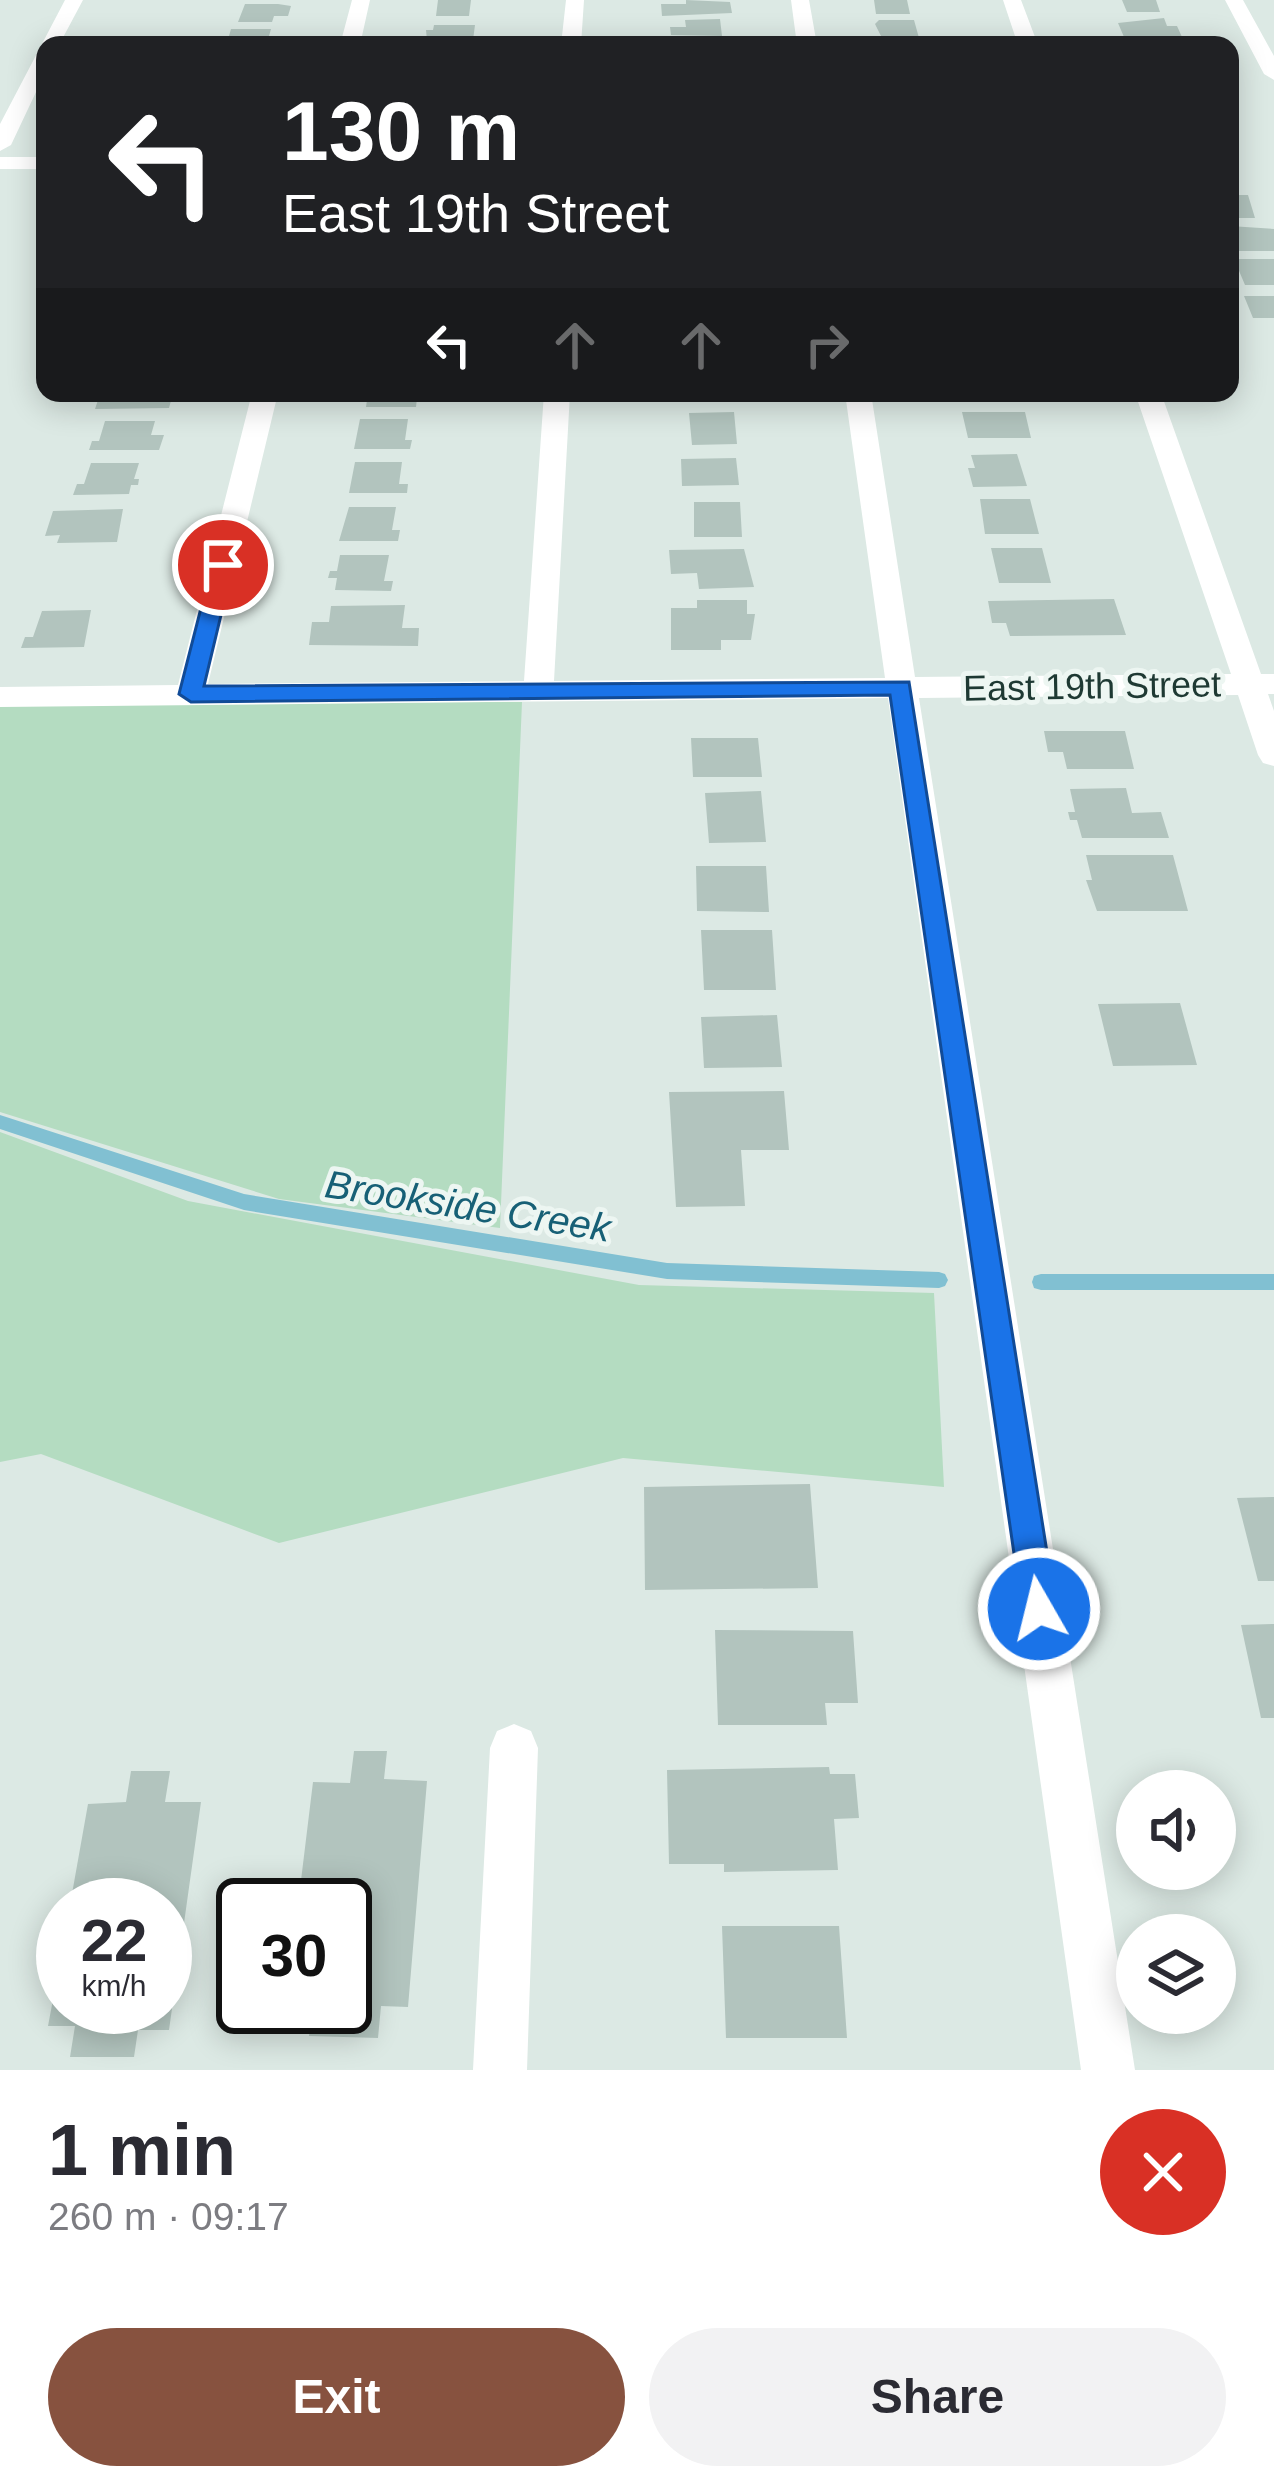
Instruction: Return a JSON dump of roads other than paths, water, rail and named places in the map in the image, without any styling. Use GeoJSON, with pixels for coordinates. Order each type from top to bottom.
{"type":"FeatureCollection","features":[{"type":"Feature","properties":{"kind":"street"},"geometry":{"type":"LineString","coordinates":[[54,36],[74,0]]}},
{"type":"Feature","properties":{"kind":"street"},"geometry":{"type":"LineString","coordinates":[[352,36],[361,0]]}},
{"type":"Feature","properties":{"kind":"street"},"geometry":{"type":"LineString","coordinates":[[572,36],[574,0]]}},
{"type":"Feature","properties":{"kind":"street"},"geometry":{"type":"LineString","coordinates":[[800,0],[806,36]]}},
{"type":"Feature","properties":{"kind":"street"},"geometry":{"type":"LineString","coordinates":[[1012,0],[1025,36]]}},
{"type":"Feature","properties":{"kind":"street"},"geometry":{"type":"LineString","coordinates":[[1234,0],[1265,60]]}},
{"type":"Feature","properties":{"kind":"street"},"geometry":{"type":"LineString","coordinates":[[0,145],[36,71]]}},
{"type":"Feature","properties":{"kind":"street"},"geometry":{"type":"LineString","coordinates":[[0,163],[36,163]]}},
{"type":"Feature","properties":{"kind":"street"},"geometry":{"type":"LineString","coordinates":[[191,694],[263,402]]}},
{"type":"Feature","properties":{"kind":"street"},"geometry":{"type":"LineString","coordinates":[[538,691],[556,402]]}},
{"type":"Feature","properties":{"kind":"street"},"geometry":{"type":"LineString","coordinates":[[859,402],[1108,2070]]}},
{"type":"Feature","properties":{"kind":"street"},"geometry":{"type":"LineString","coordinates":[[1152,402],[1262,684],[1274,755]]}},
{"type":"Feature","properties":{"kind":"street","name":"East 19th Street"},"geometry":{"type":"LineString","coordinates":[[0,697],[1262,684]]}},
{"type":"Feature","properties":{"kind":"street"},"geometry":{"type":"LineString","coordinates":[[500,2070],[514,1748]]}},
{"type":"Feature","properties":{"kind":"waterway","name":"Brookside Creek"},"geometry":{"type":"LineString","coordinates":[[0,1122],[244,1202],[667,1271],[939,1280]]}},
{"type":"Feature","properties":{"kind":"waterway","name":"Brookside Creek"},"geometry":{"type":"LineString","coordinates":[[1041,1282],[1274,1282]]}}]}
